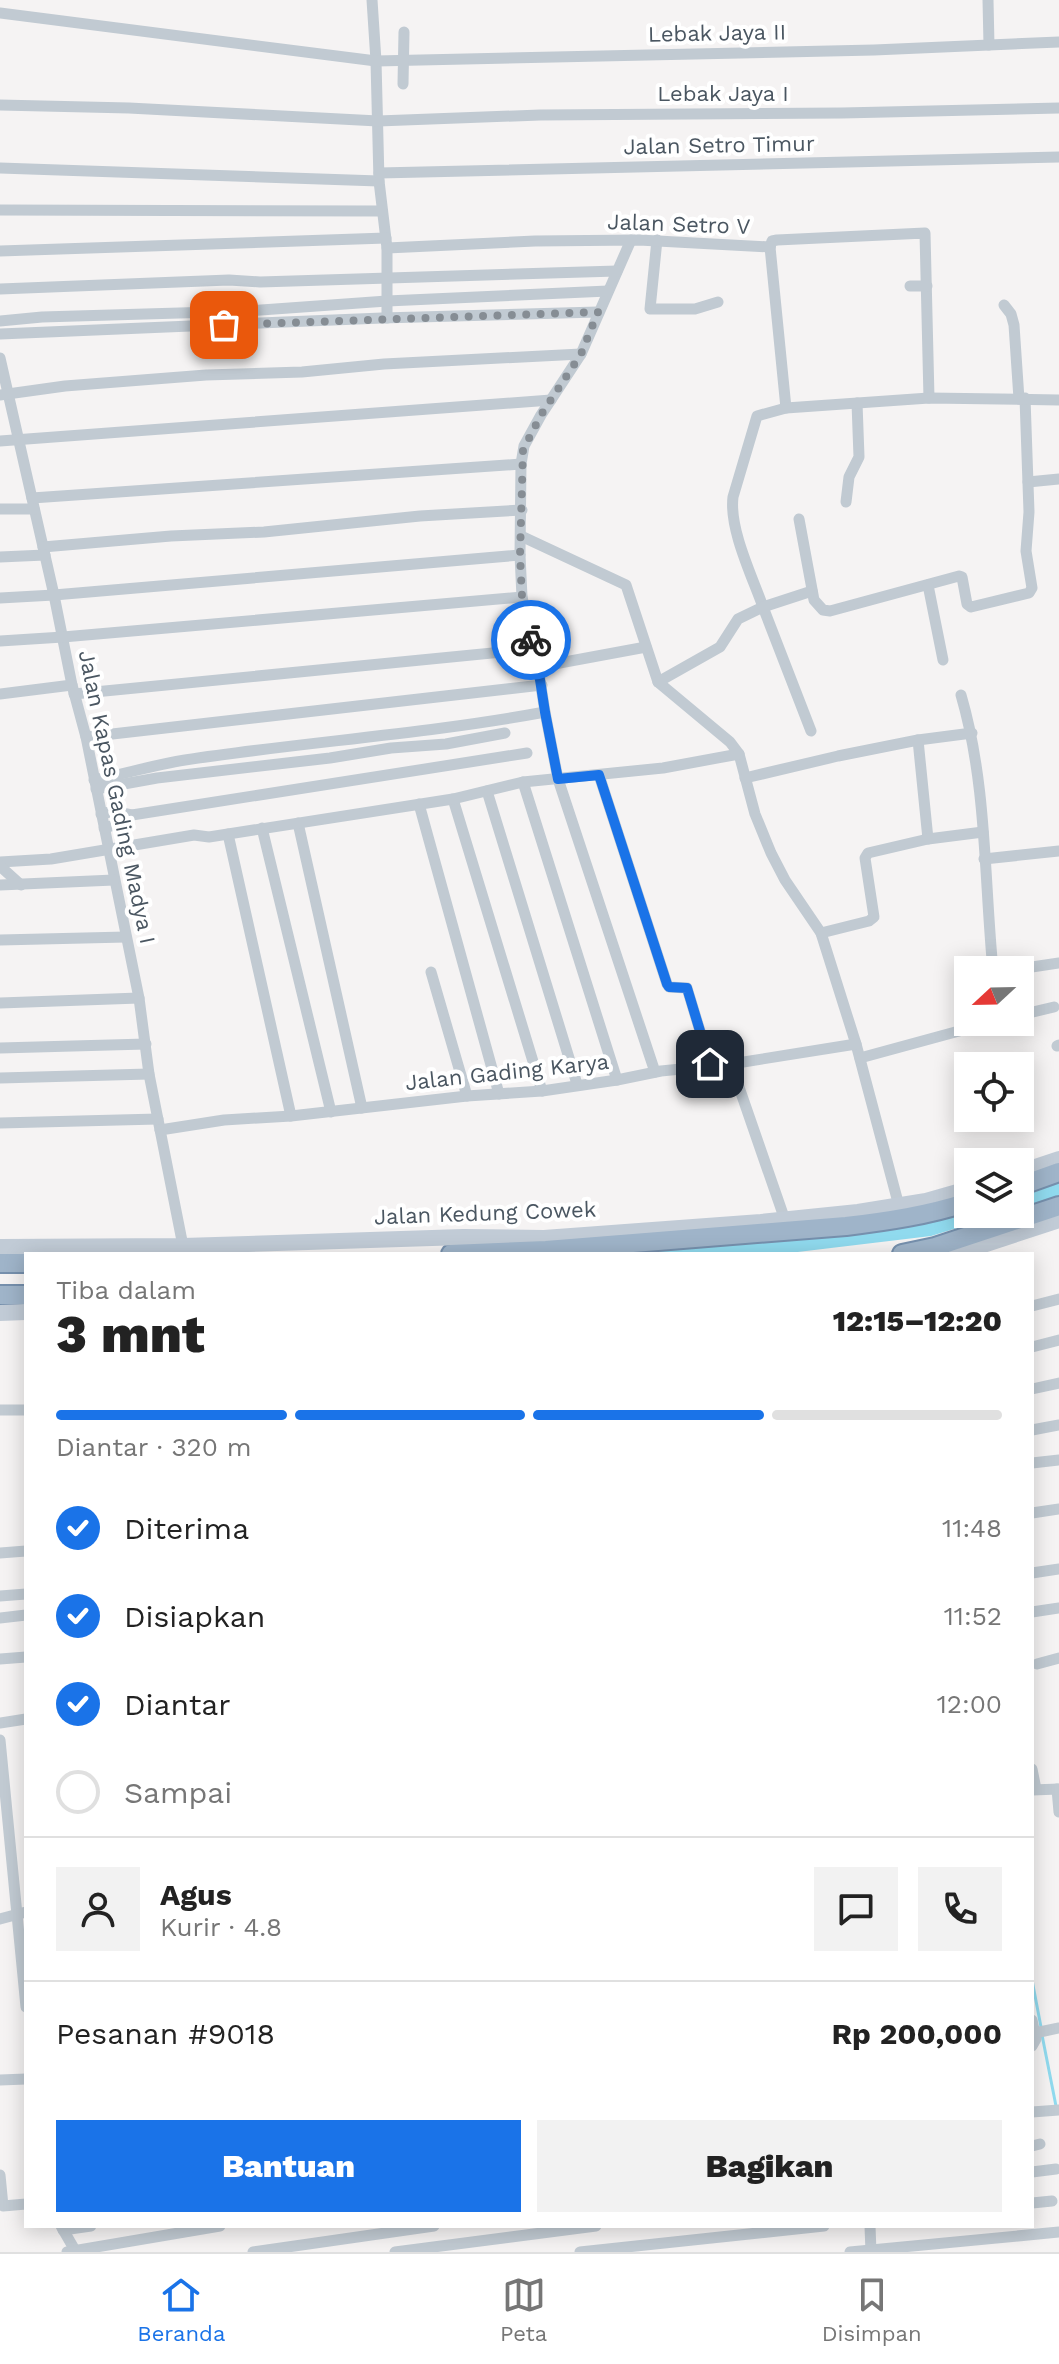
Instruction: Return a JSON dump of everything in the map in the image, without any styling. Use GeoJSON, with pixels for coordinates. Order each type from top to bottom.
{"type":"FeatureCollection","features":[{"type":"Feature","properties":{"kind":"highway"},"geometry":{"type":"LineString","coordinates":[[1034,1181],[1059,1172]]}},
{"type":"Feature","properties":{"kind":"highway"},"geometry":{"type":"LineString","coordinates":[[911,1252],[1059,1206]]}},
{"type":"Feature","properties":{"kind":"highway","name":"Jalan Kedung Cowek"},"geometry":{"type":"LineString","coordinates":[[498,1252],[813,1223],[893,1221],[954,1207]]}},
{"type":"Feature","properties":{"kind":"highway"},"geometry":{"type":"LineString","coordinates":[[0,1263],[24,1263]]}},
{"type":"Feature","properties":{"kind":"highway"},"geometry":{"type":"LineString","coordinates":[[0,1295],[24,1295]]}},
{"type":"Feature","properties":{"kind":"main road"},"geometry":{"type":"LineString","coordinates":[[1034,1167],[1059,1159]]}},
{"type":"Feature","properties":{"kind":"main road","name":"Jalan Kedung Cowek"},"geometry":{"type":"LineString","coordinates":[[0,1247],[544,1238],[785,1220],[813,1223],[954,1193]]}},
{"type":"Feature","properties":{"kind":"main road"},"geometry":{"type":"LineString","coordinates":[[962,1252],[1059,1220]]}},
{"type":"Feature","properties":{"kind":"main road"},"geometry":{"type":"LineString","coordinates":[[0,1313],[24,1312]]}},
{"type":"Feature","properties":{"kind":"street"},"geometry":{"type":"LineString","coordinates":[[372,0],[382,121],[379,177],[386,243],[387,318]]}},
{"type":"Feature","properties":{"kind":"street"},"geometry":{"type":"LineString","coordinates":[[988,0],[989,45]]}},
{"type":"Feature","properties":{"kind":"street","name":"Lebak Jaya II"},"geometry":{"type":"LineString","coordinates":[[0,13],[376,61],[874,50],[1059,42]]}},
{"type":"Feature","properties":{"kind":"street"},"geometry":{"type":"LineString","coordinates":[[403,84],[404,32]]}},
{"type":"Feature","properties":{"kind":"street","name":"Lebak Jaya I"},"geometry":{"type":"LineString","coordinates":[[0,105],[129,108],[382,121],[540,115],[1059,108]]}},
{"type":"Feature","properties":{"kind":"street","name":"Jalan Setro Timur"},"geometry":{"type":"LineString","coordinates":[[0,168],[379,177],[1059,157]]}},
{"type":"Feature","properties":{"kind":"street"},"geometry":{"type":"LineString","coordinates":[[0,210],[382,211]]}},
{"type":"Feature","properties":{"kind":"street"},"geometry":{"type":"LineString","coordinates":[[770,247],[774,240],[926,233],[929,398]]}},
{"type":"Feature","properties":{"kind":"street"},"geometry":{"type":"LineString","coordinates":[[631,240],[581,354],[525,442],[521,464],[520,555],[522,597],[542,685],[558,779],[655,1072]]}},
{"type":"Feature","properties":{"kind":"street","name":"Jalan Setro V"},"geometry":{"type":"LineString","coordinates":[[0,251],[631,240],[770,247],[786,408]]}},
{"type":"Feature","properties":{"kind":"street"},"geometry":{"type":"LineString","coordinates":[[657,240],[650,309],[695,309],[718,302]]}},
{"type":"Feature","properties":{"kind":"street"},"geometry":{"type":"LineString","coordinates":[[0,289],[617,271]]}},
{"type":"Feature","properties":{"kind":"street"},"geometry":{"type":"LineString","coordinates":[[910,286],[927,286]]}},
{"type":"Feature","properties":{"kind":"street"},"geometry":{"type":"LineString","coordinates":[[0,321],[608,291]]}},
{"type":"Feature","properties":{"kind":"street"},"geometry":{"type":"LineString","coordinates":[[799,519],[812,591],[816,603],[826,611],[961,576],[967,604],[971,607],[1031,592],[1026,551],[1028,482],[1022,398],[1013,319],[1004,305]]}},
{"type":"Feature","properties":{"kind":"street"},"geometry":{"type":"LineString","coordinates":[[0,334],[598,312]]}},
{"type":"Feature","properties":{"kind":"street"},"geometry":{"type":"LineString","coordinates":[[4,395],[65,386],[206,375],[581,354]]}},
{"type":"Feature","properties":{"kind":"street","name":"Jalan Kapas Gading Madya I"},"geometry":{"type":"LineString","coordinates":[[1,363],[4,395],[18,441],[86,737],[139,998],[149,1074],[183,1246]]}},
{"type":"Feature","properties":{"kind":"street"},"geometry":{"type":"LineString","coordinates":[[811,731],[738,537],[732,502],[756,417],[786,408],[929,398],[1059,400]]}},
{"type":"Feature","properties":{"kind":"street"},"geometry":{"type":"LineString","coordinates":[[0,441],[551,400]]}},
{"type":"Feature","properties":{"kind":"street"},"geometry":{"type":"LineString","coordinates":[[846,502],[849,477],[859,457],[857,403]]}},
{"type":"Feature","properties":{"kind":"street"},"geometry":{"type":"LineString","coordinates":[[0,509],[521,464]]}},
{"type":"Feature","properties":{"kind":"street"},"geometry":{"type":"LineString","coordinates":[[1028,482],[1059,479]]}},
{"type":"Feature","properties":{"kind":"street"},"geometry":{"type":"LineString","coordinates":[[0,557],[171,536],[264,532],[420,516],[522,510]]}},
{"type":"Feature","properties":{"kind":"street"},"geometry":{"type":"LineString","coordinates":[[521,536],[624,583],[629,588],[658,682],[730,742],[739,754],[755,814],[771,853],[785,880],[821,933],[856,1044],[899,1206]]}},
{"type":"Feature","properties":{"kind":"street"},"geometry":{"type":"LineString","coordinates":[[0,598],[520,555]]}},
{"type":"Feature","properties":{"kind":"street"},"geometry":{"type":"LineString","coordinates":[[928,585],[943,660]]}},
{"type":"Feature","properties":{"kind":"street"},"geometry":{"type":"LineString","coordinates":[[658,682],[720,647],[738,619],[812,591]]}},
{"type":"Feature","properties":{"kind":"street"},"geometry":{"type":"LineString","coordinates":[[0,641],[522,597]]}},
{"type":"Feature","properties":{"kind":"street"},"geometry":{"type":"LineString","coordinates":[[538,667],[646,647]]}},
{"type":"Feature","properties":{"kind":"street"},"geometry":{"type":"LineString","coordinates":[[0,694],[533,649]]}},
{"type":"Feature","properties":{"kind":"street"},"geometry":{"type":"LineString","coordinates":[[86,737],[542,685]]}},
{"type":"Feature","properties":{"kind":"street"},"geometry":{"type":"LineString","coordinates":[[961,695],[972,733],[980,787],[992,956]]}},
{"type":"Feature","properties":{"kind":"street"},"geometry":{"type":"LineString","coordinates":[[95,785],[182,761],[545,712]]}},
{"type":"Feature","properties":{"kind":"street"},"geometry":{"type":"LineString","coordinates":[[95,785],[391,748],[446,744],[505,733]]}},
{"type":"Feature","properties":{"kind":"street"},"geometry":{"type":"LineString","coordinates":[[745,778],[918,740],[972,733]]}},
{"type":"Feature","properties":{"kind":"street"},"geometry":{"type":"LineString","coordinates":[[918,740],[928,839]]}},
{"type":"Feature","properties":{"kind":"street"},"geometry":{"type":"LineString","coordinates":[[101,814],[115,811],[132,815],[527,753]]}},
{"type":"Feature","properties":{"kind":"street"},"geometry":{"type":"LineString","coordinates":[[0,864],[381,811],[453,799],[523,782],[663,768],[739,754]]}},
{"type":"Feature","properties":{"kind":"street"},"geometry":{"type":"LineString","coordinates":[[599,775],[667,984],[669,987],[687,988],[710,1064]]}},
{"type":"Feature","properties":{"kind":"street"},"geometry":{"type":"LineString","coordinates":[[523,782],[617,1080]]}},
{"type":"Feature","properties":{"kind":"street"},"geometry":{"type":"LineString","coordinates":[[487,791],[577,1084]]}},
{"type":"Feature","properties":{"kind":"street"},"geometry":{"type":"LineString","coordinates":[[453,799],[542,1091]]}},
{"type":"Feature","properties":{"kind":"street"},"geometry":{"type":"LineString","coordinates":[[419,804],[499,1094]]}},
{"type":"Feature","properties":{"kind":"street"},"geometry":{"type":"LineString","coordinates":[[104,828],[132,815]]}},
{"type":"Feature","properties":{"kind":"street"},"geometry":{"type":"LineString","coordinates":[[298,823],[362,1108]]}},
{"type":"Feature","properties":{"kind":"street"},"geometry":{"type":"LineString","coordinates":[[262,828],[331,1112]]}},
{"type":"Feature","properties":{"kind":"street"},"geometry":{"type":"LineString","coordinates":[[821,933],[874,917],[867,855],[928,839],[983,832]]}},
{"type":"Feature","properties":{"kind":"street"},"geometry":{"type":"LineString","coordinates":[[228,834],[291,1116]]}},
{"type":"Feature","properties":{"kind":"street"},"geometry":{"type":"LineString","coordinates":[[984,859],[1059,851]]}},
{"type":"Feature","properties":{"kind":"street"},"geometry":{"type":"LineString","coordinates":[[0,864],[21,885]]}},
{"type":"Feature","properties":{"kind":"street"},"geometry":{"type":"LineString","coordinates":[[0,885],[114,880]]}},
{"type":"Feature","properties":{"kind":"street"},"geometry":{"type":"LineString","coordinates":[[0,940],[126,937]]}},
{"type":"Feature","properties":{"kind":"street"},"geometry":{"type":"LineString","coordinates":[[1034,967],[1059,963]]}},
{"type":"Feature","properties":{"kind":"street"},"geometry":{"type":"LineString","coordinates":[[431,972],[467,1096]]}},
{"type":"Feature","properties":{"kind":"street"},"geometry":{"type":"LineString","coordinates":[[0,1003],[139,998]]}},
{"type":"Feature","properties":{"kind":"street"},"geometry":{"type":"LineString","coordinates":[[1034,1012],[1054,1007]]}},
{"type":"Feature","properties":{"kind":"street"},"geometry":{"type":"LineString","coordinates":[[860,1058],[954,1032]]}},
{"type":"Feature","properties":{"kind":"street"},"geometry":{"type":"LineString","coordinates":[[0,1048],[146,1044]]}},
{"type":"Feature","properties":{"kind":"street","name":"Jalan Gading Karya"},"geometry":{"type":"LineString","coordinates":[[0,1123],[159,1124],[291,1116],[467,1096],[542,1091],[856,1044]]}},
{"type":"Feature","properties":{"kind":"street"},"geometry":{"type":"LineString","coordinates":[[731,1064],[785,1220]]}},
{"type":"Feature","properties":{"kind":"street"},"geometry":{"type":"LineString","coordinates":[[0,1078],[149,1074]]}},
{"type":"Feature","properties":{"kind":"street"},"geometry":{"type":"LineString","coordinates":[[1034,1305],[1059,1299]]}},
{"type":"Feature","properties":{"kind":"street"},"geometry":{"type":"LineString","coordinates":[[1034,1346],[1059,1340]]}},
{"type":"Feature","properties":{"kind":"street"},"geometry":{"type":"LineString","coordinates":[[1034,1389],[1059,1383]]}},
{"type":"Feature","properties":{"kind":"street"},"geometry":{"type":"LineString","coordinates":[[0,1410],[24,1410]]}},
{"type":"Feature","properties":{"kind":"street"},"geometry":{"type":"LineString","coordinates":[[1034,1430],[1059,1425]]}},
{"type":"Feature","properties":{"kind":"street"},"geometry":{"type":"LineString","coordinates":[[1034,1463],[1059,1460]]}},
{"type":"Feature","properties":{"kind":"street"},"geometry":{"type":"LineString","coordinates":[[1034,1513],[1059,1509]]}},
{"type":"Feature","properties":{"kind":"street"},"geometry":{"type":"LineString","coordinates":[[0,1553],[24,1551]]}},
{"type":"Feature","properties":{"kind":"street"},"geometry":{"type":"LineString","coordinates":[[1034,1573],[1059,1569]]}},
{"type":"Feature","properties":{"kind":"street"},"geometry":{"type":"LineString","coordinates":[[0,1596],[24,1594]]}},
{"type":"Feature","properties":{"kind":"street"},"geometry":{"type":"LineString","coordinates":[[1034,1612],[1059,1608]]}},
{"type":"Feature","properties":{"kind":"street"},"geometry":{"type":"LineString","coordinates":[[0,1618],[24,1615]]}},
{"type":"Feature","properties":{"kind":"street"},"geometry":{"type":"LineString","coordinates":[[0,1659],[24,1657]]}},
{"type":"Feature","properties":{"kind":"street"},"geometry":{"type":"LineString","coordinates":[[1037,1664],[1059,1658]]}},
{"type":"Feature","properties":{"kind":"street"},"geometry":{"type":"LineString","coordinates":[[0,1723],[24,1719]]}},
{"type":"Feature","properties":{"kind":"street"},"geometry":{"type":"LineString","coordinates":[[0,1740],[3,1818],[21,1913],[24,1969]]}},
{"type":"Feature","properties":{"kind":"street"},"geometry":{"type":"LineString","coordinates":[[1034,1789],[1058,1789],[1059,1812]]}},
{"type":"Feature","properties":{"kind":"street"},"geometry":{"type":"LineString","coordinates":[[0,1919],[21,1913]]}},
{"type":"Feature","properties":{"kind":"street"},"geometry":{"type":"LineString","coordinates":[[1037,2029],[1059,2028]]}},
{"type":"Feature","properties":{"kind":"street"},"geometry":{"type":"LineString","coordinates":[[0,2080],[24,2079]]}},
{"type":"Feature","properties":{"kind":"street"},"geometry":{"type":"LineString","coordinates":[[1037,2112],[1059,2110]]}},
{"type":"Feature","properties":{"kind":"street"},"geometry":{"type":"LineString","coordinates":[[1034,2172],[1056,2169]]}},
{"type":"Feature","properties":{"kind":"street"},"geometry":{"type":"LineString","coordinates":[[0,2175],[2,2206],[24,2204]]}},
{"type":"Feature","properties":{"kind":"street"},"geometry":{"type":"LineString","coordinates":[[1034,2203],[1052,2201]]}},
{"type":"Feature","properties":{"kind":"street"},"geometry":{"type":"LineString","coordinates":[[66,2228],[72,2252],[209,2228]]}},
{"type":"Feature","properties":{"kind":"street"},"geometry":{"type":"LineString","coordinates":[[253,2252],[420,2228]]}},
{"type":"Feature","properties":{"kind":"street"},"geometry":{"type":"LineString","coordinates":[[395,2252],[581,2228]]}},
{"type":"Feature","properties":{"kind":"street"},"geometry":{"type":"LineString","coordinates":[[580,2252],[805,2228]]}},
{"type":"Feature","properties":{"kind":"street"},"geometry":{"type":"LineString","coordinates":[[870,2228],[871,2251]]}},
{"type":"Feature","properties":{"kind":"street"},"geometry":{"type":"LineString","coordinates":[[850,2252],[1059,2232]]}},
{"type":"Feature","properties":{"kind":"water"},"geometry":{"type":"Polygon","coordinates":[[[1059,1180],[1059,1196],[1034,1204],[1034,1189],[1059,1180]]]}},
{"type":"Feature","properties":{"kind":"water"},"geometry":{"type":"Polygon","coordinates":[[[954,1213],[954,1228],[957,1228],[931,1236],[798,1252],[618,1252],[954,1213]]]}},
{"type":"Feature","properties":{"kind":"waterway"},"geometry":{"type":"LineString","coordinates":[[1034,1990],[1041,2027]]}},
{"type":"Feature","properties":{"kind":"waterway"},"geometry":{"type":"LineString","coordinates":[[1042,2035],[1056,2106]]}},
{"type":"Feature","properties":{"kind":"way so far"},"geometry":{"type":"LineString","coordinates":[[224,325],[598,312],[581,354],[541,415],[523,450],[520,555],[522,597],[531,640]]}},
{"type":"Feature","properties":{"kind":"route"},"geometry":{"type":"LineString","coordinates":[[531,640],[558,779],[599,775],[667,984],[669,987],[687,988],[710,1064]]}}]}
